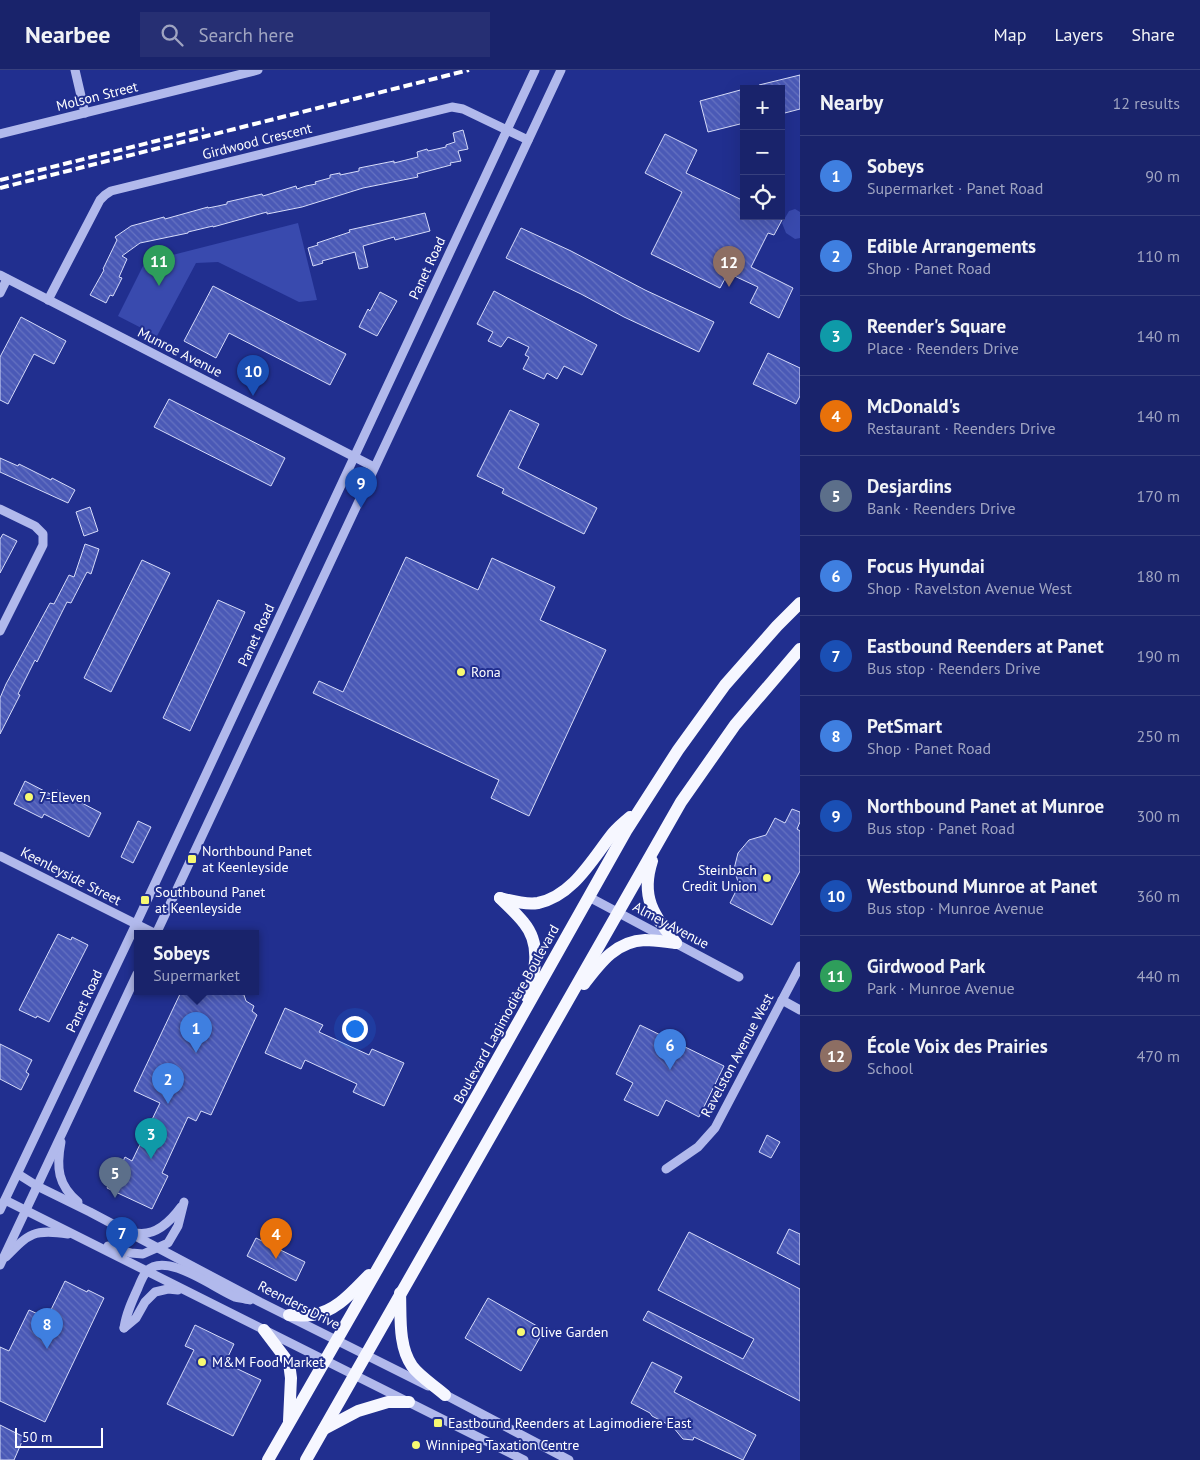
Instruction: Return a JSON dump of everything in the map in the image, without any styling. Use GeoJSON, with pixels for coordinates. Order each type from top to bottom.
{"type":"FeatureCollection","features":[{"type":"Feature","properties":{"kind":"main road","name":"Boulevard Lagimodière Boulevard"},"geometry":{"type":"LineString","coordinates":[[268,1460],[626,831],[678,750],[725,685],[800,603]]}},
{"type":"Feature","properties":{"kind":"main road"},"geometry":{"type":"LineString","coordinates":[[306,1460],[657,841],[681,802],[735,726],[800,649]]}},
{"type":"Feature","properties":{"kind":"main road"},"geometry":{"type":"LineString","coordinates":[[521,1017],[534,971],[535,947],[531,935],[524,924],[500,898],[527,904],[538,903],[556,896],[570,887],[614,831],[642,806]]}},
{"type":"Feature","properties":{"kind":"main road"},"geometry":{"type":"LineString","coordinates":[[657,841],[648,871],[647,894],[657,917],[676,943]]}},
{"type":"Feature","properties":{"kind":"main road"},"geometry":{"type":"LineString","coordinates":[[559,1015],[601,962],[618,947],[635,941],[646,940],[676,943]]}},
{"type":"Feature","properties":{"kind":"main road"},"geometry":{"type":"LineString","coordinates":[[289,1315],[312,1316],[326,1312],[342,1302],[382,1262]]}},
{"type":"Feature","properties":{"kind":"main road"},"geometry":{"type":"LineString","coordinates":[[400,1293],[402,1340],[405,1352],[413,1368],[445,1395]]}},
{"type":"Feature","properties":{"kind":"main road"},"geometry":{"type":"LineString","coordinates":[[264,1330],[289,1363],[291,1378],[289,1424]]}},
{"type":"Feature","properties":{"kind":"main road"},"geometry":{"type":"LineString","coordinates":[[324,1429],[358,1411],[388,1402],[409,1402]]}},
{"type":"Feature","properties":{"kind":"street"},"geometry":{"type":"LineString","coordinates":[[75,70],[85,113]]}},
{"type":"Feature","properties":{"kind":"street","name":"Molson Street"},"geometry":{"type":"LineString","coordinates":[[0,134],[258,70]]}},
{"type":"Feature","properties":{"kind":"street","name":"Panet Road"},"geometry":{"type":"LineString","coordinates":[[0,1210],[136,924],[535,70]]}},
{"type":"Feature","properties":{"kind":"street"},"geometry":{"type":"LineString","coordinates":[[158,930],[561,70]]}},
{"type":"Feature","properties":{"kind":"street","name":"Girdwood Crescent"},"geometry":{"type":"LineString","coordinates":[[48,300],[100,200],[111,192],[452,107],[464,109],[528,140]]}},
{"type":"Feature","properties":{"kind":"street"},"geometry":{"type":"LineString","coordinates":[[0,293],[4,277]]}},
{"type":"Feature","properties":{"kind":"street","name":"Munroe Avenue"},"geometry":{"type":"LineString","coordinates":[[4,277],[374,467]]}},
{"type":"Feature","properties":{"kind":"street"},"geometry":{"type":"LineString","coordinates":[[0,509],[35,526],[43,534],[44,545],[0,632]]}},
{"type":"Feature","properties":{"kind":"street","name":"Keenleyside Street"},"geometry":{"type":"LineString","coordinates":[[0,856],[148,930]]}},
{"type":"Feature","properties":{"kind":"street","name":"Almey Avenue"},"geometry":{"type":"LineString","coordinates":[[589,898],[740,977]]}},
{"type":"Feature","properties":{"kind":"street","name":"Ravelston Avenue West"},"geometry":{"type":"LineString","coordinates":[[666,1169],[698,1146],[715,1128],[800,966]]}},
{"type":"Feature","properties":{"kind":"street"},"geometry":{"type":"LineString","coordinates":[[0,1264],[134,980]]}},
{"type":"Feature","properties":{"kind":"street"},"geometry":{"type":"LineString","coordinates":[[782,1000],[800,1010]]}},
{"type":"Feature","properties":{"kind":"street"},"geometry":{"type":"LineString","coordinates":[[63,1131],[58,1166],[60,1179],[68,1193],[90,1212]]}},
{"type":"Feature","properties":{"kind":"street","name":"Reenders Drive"},"geometry":{"type":"LineString","coordinates":[[18,1174],[37,1186],[159,1247],[260,1302],[289,1315],[569,1460]]}},
{"type":"Feature","properties":{"kind":"street"},"geometry":{"type":"LineString","coordinates":[[5,1200],[76,1236],[131,1253],[143,1254],[168,1243],[178,1226],[184,1202],[171,1220],[158,1230],[139,1234],[122,1229]]}},
{"type":"Feature","properties":{"kind":"street"},"geometry":{"type":"LineString","coordinates":[[0,1264],[31,1234],[42,1231],[76,1236]]}},
{"type":"Feature","properties":{"kind":"street"},"geometry":{"type":"LineString","coordinates":[[87,1240],[524,1460]]}},
{"type":"Feature","properties":{"kind":"street"},"geometry":{"type":"LineString","coordinates":[[185,1291],[168,1289],[155,1292],[145,1302],[136,1318],[124,1328],[125,1317],[146,1271],[154,1266],[170,1266],[182,1270],[236,1297],[260,1302]]}},
{"type":"Feature","properties":{"kind":"shaded area"},"geometry":{"type":"Polygon","coordinates":[[[795,209],[800,212],[800,238],[795,239],[786,233],[782,223],[789,211],[795,209]]]}},
{"type":"Feature","properties":{"kind":"shaded area"},"geometry":{"type":"Polygon","coordinates":[[[298,223],[317,300],[299,302],[218,262],[196,263],[157,336],[118,316],[145,262],[298,223]]]}},
{"type":"Feature","properties":{"kind":"building"},"geometry":{"type":"Polygon","coordinates":[[[800,75],[800,109],[785,113],[785,85],[759,85],[800,75]]]}},
{"type":"Feature","properties":{"kind":"building"},"geometry":{"type":"Polygon","coordinates":[[[740,90],[740,124],[708,132],[700,101],[740,90]]]}},
{"type":"Feature","properties":{"kind":"building"},"geometry":{"type":"Polygon","coordinates":[[[463,130],[468,149],[458,151],[461,161],[417,174],[418,177],[363,188],[302,207],[267,214],[267,212],[213,227],[140,243],[122,256],[127,259],[119,277],[122,278],[113,296],[110,295],[106,303],[90,295],[104,270],[117,240],[115,237],[131,226],[262,194],[263,196],[296,186],[297,189],[316,184],[315,182],[330,178],[330,175],[359,171],[359,168],[418,157],[417,152],[446,147],[446,145],[455,142],[453,133],[463,130]]]}},
{"type":"Feature","properties":{"kind":"building"},"geometry":{"type":"Polygon","coordinates":[[[665,134],[697,150],[686,173],[740,199],[740,220],[782,220],[774,235],[768,233],[751,267],[793,288],[779,318],[750,303],[758,287],[728,273],[720,288],[651,254],[682,192],[645,173],[665,134]]]}},
{"type":"Feature","properties":{"kind":"building"},"geometry":{"type":"Polygon","coordinates":[[[425,213],[430,231],[395,240],[394,237],[363,246],[368,267],[359,269],[355,252],[322,261],[323,263],[313,266],[308,248],[318,245],[317,243],[350,232],[349,230],[425,213]]]}},
{"type":"Feature","properties":{"kind":"building"},"geometry":{"type":"Polygon","coordinates":[[[521,228],[714,322],[699,352],[506,258],[521,228]]]}},
{"type":"Feature","properties":{"kind":"building"},"geometry":{"type":"Polygon","coordinates":[[[213,286],[346,354],[330,385],[229,333],[216,358],[184,341],[213,286]]]}},
{"type":"Feature","properties":{"kind":"building"},"geometry":{"type":"Polygon","coordinates":[[[494,291],[597,345],[582,375],[564,366],[557,379],[547,373],[544,379],[523,369],[529,357],[525,355],[529,347],[508,337],[501,347],[488,341],[493,332],[477,324],[494,291]]]}},
{"type":"Feature","properties":{"kind":"building"},"geometry":{"type":"Polygon","coordinates":[[[380,292],[397,301],[377,336],[359,327],[368,309],[370,311],[380,292]]]}},
{"type":"Feature","properties":{"kind":"building"},"geometry":{"type":"Polygon","coordinates":[[[21,317],[66,341],[54,364],[34,354],[8,404],[0,400],[0,357],[21,317]]]}},
{"type":"Feature","properties":{"kind":"building"},"geometry":{"type":"Polygon","coordinates":[[[768,353],[800,368],[800,396],[796,404],[753,384],[768,353]]]}},
{"type":"Feature","properties":{"kind":"building"},"geometry":{"type":"Polygon","coordinates":[[[169,399],[285,458],[271,486],[154,427],[169,399]]]}},
{"type":"Feature","properties":{"kind":"building"},"geometry":{"type":"Polygon","coordinates":[[[510,410],[539,424],[518,468],[597,508],[584,534],[502,493],[504,489],[477,476],[510,410]]]}},
{"type":"Feature","properties":{"kind":"building"},"geometry":{"type":"Polygon","coordinates":[[[0,458],[18,466],[19,464],[51,480],[52,478],[75,490],[68,503],[0,472],[0,458]]]}},
{"type":"Feature","properties":{"kind":"building"},"geometry":{"type":"Polygon","coordinates":[[[90,507],[98,531],[84,536],[76,512],[90,507]]]}},
{"type":"Feature","properties":{"kind":"building"},"geometry":{"type":"Polygon","coordinates":[[[3,534],[17,541],[0,573],[0,539],[3,534]]]}},
{"type":"Feature","properties":{"kind":"building"},"geometry":{"type":"Polygon","coordinates":[[[85,544],[99,549],[91,574],[87,572],[71,603],[67,602],[37,662],[35,660],[0,734],[0,698],[6,684],[50,603],[54,604],[69,575],[74,577],[85,544]]]}},
{"type":"Feature","properties":{"kind":"building"},"geometry":{"type":"Polygon","coordinates":[[[406,557],[478,590],[492,558],[555,587],[540,620],[606,650],[529,816],[491,798],[499,780],[313,693],[319,681],[343,692],[406,557]]]}},
{"type":"Feature","properties":{"kind":"building"},"geometry":{"type":"Polygon","coordinates":[[[142,560],[170,573],[111,692],[84,678],[142,560]]]}},
{"type":"Feature","properties":{"kind":"building"},"geometry":{"type":"Polygon","coordinates":[[[218,600],[245,612],[190,731],[163,718],[218,600]]]}},
{"type":"Feature","properties":{"kind":"building"},"geometry":{"type":"Polygon","coordinates":[[[25,781],[54,796],[57,790],[101,813],[89,837],[44,814],[42,818],[14,804],[25,781]]]}},
{"type":"Feature","properties":{"kind":"building","name":"Steinbach Credit Union"},"geometry":{"type":"Polygon","coordinates":[[[792,809],[800,812],[800,822],[797,829],[800,831],[800,871],[772,925],[730,903],[739,885],[734,869],[738,853],[749,840],[766,835],[775,818],[785,823],[792,809]]]}},
{"type":"Feature","properties":{"kind":"building"},"geometry":{"type":"Polygon","coordinates":[[[138,821],[151,827],[133,863],[121,857],[138,821]]]}},
{"type":"Feature","properties":{"kind":"building"},"geometry":{"type":"Polygon","coordinates":[[[58,934],[71,940],[72,937],[88,945],[49,1022],[19,1010],[58,934]]]}},
{"type":"Feature","properties":{"kind":"building"},"geometry":{"type":"Polygon","coordinates":[[[180,995],[244,995],[246,1001],[254,1006],[252,1011],[257,1015],[211,1115],[201,1111],[196,1121],[188,1117],[162,1173],[168,1176],[152,1209],[107,1188],[112,1177],[115,1178],[125,1157],[132,1161],[160,1103],[134,1091],[180,995]]]}},
{"type":"Feature","properties":{"kind":"building"},"geometry":{"type":"Polygon","coordinates":[[[285,1008],[323,1025],[319,1032],[369,1055],[372,1049],[404,1063],[384,1106],[353,1092],[357,1084],[305,1060],[301,1069],[265,1053],[285,1008]]]}},
{"type":"Feature","properties":{"kind":"building"},"geometry":{"type":"Polygon","coordinates":[[[640,1025],[724,1066],[699,1117],[666,1100],[658,1116],[624,1100],[633,1083],[616,1074],[640,1025]]]}},
{"type":"Feature","properties":{"kind":"building"},"geometry":{"type":"Polygon","coordinates":[[[0,1044],[32,1060],[26,1072],[29,1074],[21,1090],[0,1079],[0,1044]]]}},
{"type":"Feature","properties":{"kind":"building"},"geometry":{"type":"Polygon","coordinates":[[[767,1135],[780,1142],[771,1158],[759,1152],[767,1135]]]}},
{"type":"Feature","properties":{"kind":"building"},"geometry":{"type":"Polygon","coordinates":[[[789,1229],[800,1234],[800,1265],[777,1253],[789,1229]]]}},
{"type":"Feature","properties":{"kind":"building"},"geometry":{"type":"Polygon","coordinates":[[[689,1232],[800,1289],[800,1401],[643,1320],[648,1311],[743,1359],[754,1339],[658,1290],[689,1232]]]}},
{"type":"Feature","properties":{"kind":"building"},"geometry":{"type":"Polygon","coordinates":[[[256,1238],[305,1262],[296,1281],[247,1256],[256,1238]]]}},
{"type":"Feature","properties":{"kind":"building"},"geometry":{"type":"Polygon","coordinates":[[[65,1281],[104,1298],[45,1422],[0,1401],[0,1347],[9,1351],[29,1310],[47,1318],[65,1281]]]}},
{"type":"Feature","properties":{"kind":"building"},"geometry":{"type":"Polygon","coordinates":[[[488,1298],[544,1330],[521,1371],[465,1338],[488,1298]]]}},
{"type":"Feature","properties":{"kind":"building"},"geometry":{"type":"Polygon","coordinates":[[[195,1325],[234,1344],[225,1363],[261,1380],[233,1436],[167,1404],[194,1350],[185,1346],[195,1325]]]}},
{"type":"Feature","properties":{"kind":"building"},"geometry":{"type":"Polygon","coordinates":[[[652,1362],[682,1377],[674,1392],[756,1435],[743,1460],[694,1437],[693,1440],[683,1439],[673,1427],[631,1403],[652,1362]]]}},
{"type":"Feature","properties":{"kind":"building"},"geometry":{"type":"Polygon","coordinates":[[[0,1425],[24,1437],[14,1460],[0,1460],[0,1425]]]}},
{"type":"Feature","properties":{"kind":"railway"},"geometry":{"type":"LineString","coordinates":[[0,188],[469,70]]}},
{"type":"Feature","properties":{"kind":"railway"},"geometry":{"type":"LineString","coordinates":[[0,180],[204,129]]}},
{"type":"Feature","properties":{"kind":"place","name":"Girdwood Park"},"geometry":{"type":"Point","coordinates":[159,286]}},
{"type":"Feature","properties":{"kind":"place","name":"École Voix des Prairies"},"geometry":{"type":"Point","coordinates":[729,287]}},
{"type":"Feature","properties":{"kind":"place","name":"Westbound Munroe at Panet"},"geometry":{"type":"Point","coordinates":[253,396]}},
{"type":"Feature","properties":{"kind":"place","name":"Northbound Panet at Munroe"},"geometry":{"type":"Point","coordinates":[361,508]}},
{"type":"Feature","properties":{"kind":"place","name":"Rona"},"geometry":{"type":"Point","coordinates":[461,672]}},
{"type":"Feature","properties":{"kind":"place","name":"7-Eleven"},"geometry":{"type":"Point","coordinates":[29,797]}},
{"type":"Feature","properties":{"kind":"place","name":"Northbound Panet at Keenleyside"},"geometry":{"type":"Point","coordinates":[192,859]}},
{"type":"Feature","properties":{"kind":"place","name":"Steinbach Credit Union"},"geometry":{"type":"Point","coordinates":[767,878]}},
{"type":"Feature","properties":{"kind":"place","name":"Southbound Panet at Keenleyside"},"geometry":{"type":"Point","coordinates":[145,900]}},
{"type":"Feature","properties":{"kind":"place","name":"Sobeys"},"geometry":{"type":"Point","coordinates":[196,1053]}},
{"type":"Feature","properties":{"kind":"place","name":"Focus Hyundai"},"geometry":{"type":"Point","coordinates":[670,1070]}},
{"type":"Feature","properties":{"kind":"place","name":"Edible Arrangements"},"geometry":{"type":"Point","coordinates":[168,1104]}},
{"type":"Feature","properties":{"kind":"place","name":"Reender's Square"},"geometry":{"type":"Point","coordinates":[151,1159]}},
{"type":"Feature","properties":{"kind":"place","name":"Desjardins"},"geometry":{"type":"Point","coordinates":[115,1198]}},
{"type":"Feature","properties":{"kind":"place","name":"Eastbound Reenders at Panet"},"geometry":{"type":"Point","coordinates":[122,1258]}},
{"type":"Feature","properties":{"kind":"place","name":"McDonald's"},"geometry":{"type":"Point","coordinates":[276,1259]}},
{"type":"Feature","properties":{"kind":"place","name":"Olive Garden"},"geometry":{"type":"Point","coordinates":[521,1332]}},
{"type":"Feature","properties":{"kind":"place","name":"PetSmart"},"geometry":{"type":"Point","coordinates":[47,1349]}},
{"type":"Feature","properties":{"kind":"place","name":"M&M Food Market"},"geometry":{"type":"Point","coordinates":[202,1362]}},
{"type":"Feature","properties":{"kind":"place","name":"Eastbound Reenders at Lagimodiere East"},"geometry":{"type":"Point","coordinates":[438,1423]}},
{"type":"Feature","properties":{"kind":"place","name":"Winnipeg Taxation Centre"},"geometry":{"type":"Point","coordinates":[416,1445]}}]}
